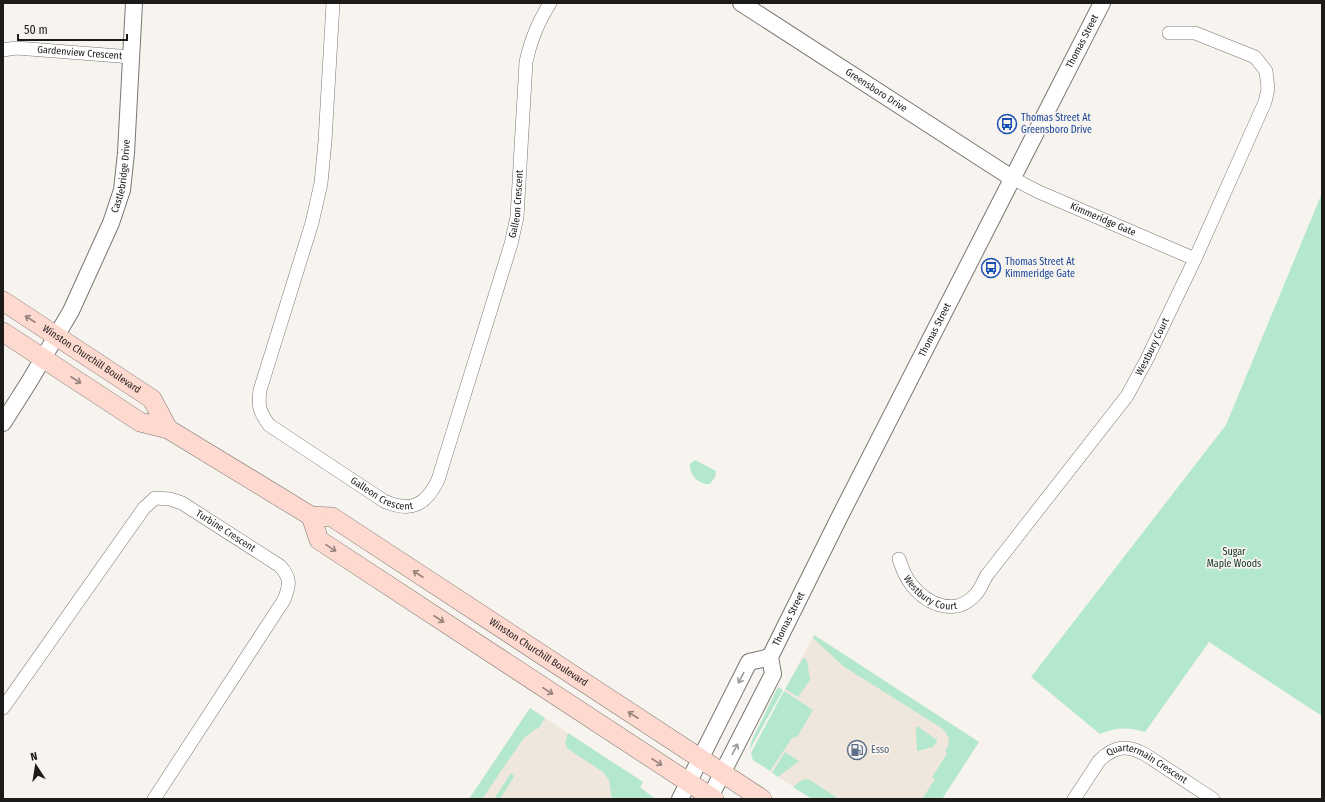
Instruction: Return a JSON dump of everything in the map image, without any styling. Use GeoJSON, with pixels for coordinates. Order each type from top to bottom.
{"type":"FeatureCollection","features":[{"type":"Feature","properties":{"kind":"main road","name":"Winston Churchill Boulevard"},"geometry":{"type":"LineString","coordinates":[[3,301],[152,399],[168,429]]}},
{"type":"Feature","properties":{"kind":"main road","name":"Winston Churchill Boulevard"},"geometry":{"type":"LineString","coordinates":[[3,332],[140,422],[168,429],[311,516],[332,517],[762,799]]}},
{"type":"Feature","properties":{"kind":"main road"},"geometry":{"type":"LineString","coordinates":[[311,516],[319,540],[684,791],[711,798]]}},
{"type":"Feature","properties":{"kind":"street","name":"Castlebridge Drive"},"geometry":{"type":"LineString","coordinates":[[3,423],[72,311],[111,223],[122,190],[126,154],[134,3]]}},
{"type":"Feature","properties":{"kind":"street","name":"Galleon Crescent"},"geometry":{"type":"LineString","coordinates":[[333,3],[321,183],[312,223],[260,390],[259,402],[261,414],[269,425],[384,501],[393,505],[405,507],[416,505],[426,499],[432,492],[438,480],[511,244],[517,217],[526,62],[530,44],[538,24],[550,3]]}},
{"type":"Feature","properties":{"kind":"street","name":"Greensboro Drive"},"geometry":{"type":"LineString","coordinates":[[741,3],[1012,178]]}},
{"type":"Feature","properties":{"kind":"street","name":"Thomas Street"},"geometry":{"type":"LineString","coordinates":[[711,798],[722,773],[773,674],[770,657],[840,516],[1102,3]]}},
{"type":"Feature","properties":{"kind":"street","name":"Westbury Court"},"geometry":{"type":"LineString","coordinates":[[899,559],[910,583],[921,596],[942,607],[961,606],[976,594],[987,575],[1127,396],[1147,359],[1195,259],[1265,102],[1268,89],[1266,71],[1255,57],[1195,33],[1169,33]]}},
{"type":"Feature","properties":{"kind":"street","name":"Gardenview Crescent"},"geometry":{"type":"LineString","coordinates":[[3,50],[16,48],[132,57]]}},
{"type":"Feature","properties":{"kind":"street","name":"Kimmeridge Gate"},"geometry":{"type":"LineString","coordinates":[[1012,178],[1039,192],[1195,259]]}},
{"type":"Feature","properties":{"kind":"street","name":"Turbine Crescent"},"geometry":{"type":"LineString","coordinates":[[3,708],[144,508],[155,498],[182,503],[280,566],[286,573],[289,585],[284,600],[154,799]]}},
{"type":"Feature","properties":{"kind":"street","name":"Thomas Street"},"geometry":{"type":"LineString","coordinates":[[684,791],[749,662],[770,657]]}},
{"type":"Feature","properties":{"kind":"street","name":"Quartermain Crescent"},"geometry":{"type":"LineString","coordinates":[[1074,799],[1099,761],[1110,752],[1126,747],[1137,749],[1213,799]]}},
{"type":"Feature","properties":{"kind":"shaded area"},"geometry":{"type":"Polygon","coordinates":[[[814,635],[979,742],[942,799],[812,799],[753,760],[751,753],[814,635]]]}},
{"type":"Feature","properties":{"kind":"shaded area"},"geometry":{"type":"Polygon","coordinates":[[[530,708],[643,782],[640,787],[655,799],[469,799],[530,708]]]}},
{"type":"Feature","properties":{"kind":"green space","name":"Sugar Maple Woods"},"geometry":{"type":"Polygon","coordinates":[[[1322,193],[1322,716],[1209,642],[1145,732],[1122,728],[1100,734],[1031,677],[1226,425],[1322,193]]]}},
{"type":"Feature","properties":{"kind":"green space"},"geometry":{"type":"Polygon","coordinates":[[[695,460],[716,471],[715,477],[710,484],[702,483],[691,472],[690,464],[695,460]]]}},
{"type":"Feature","properties":{"kind":"green space"},"geometry":{"type":"Polygon","coordinates":[[[814,635],[979,742],[942,799],[922,799],[935,779],[932,777],[947,754],[945,751],[949,740],[943,729],[843,666],[813,638],[814,635]]]}},
{"type":"Feature","properties":{"kind":"green space"},"geometry":{"type":"Polygon","coordinates":[[[803,658],[807,660],[810,680],[798,697],[785,689],[803,658]]]}},
{"type":"Feature","properties":{"kind":"green space"},"geometry":{"type":"Polygon","coordinates":[[[778,687],[783,690],[749,751],[752,740],[778,687]]]}},
{"type":"Feature","properties":{"kind":"green space"},"geometry":{"type":"Polygon","coordinates":[[[784,691],[813,710],[797,737],[792,738],[770,771],[753,760],[751,753],[784,691]]]}},
{"type":"Feature","properties":{"kind":"green space"},"geometry":{"type":"Polygon","coordinates":[[[530,708],[545,718],[539,728],[523,739],[482,799],[469,799],[530,708]]]}},
{"type":"Feature","properties":{"kind":"green space"},"geometry":{"type":"Polygon","coordinates":[[[917,726],[937,740],[933,747],[917,751],[917,726]]]}},
{"type":"Feature","properties":{"kind":"green space"},"geometry":{"type":"Polygon","coordinates":[[[568,733],[643,782],[640,787],[655,799],[612,799],[609,780],[603,772],[568,749],[565,743],[568,733]]]}},
{"type":"Feature","properties":{"kind":"green space"},"geometry":{"type":"Polygon","coordinates":[[[785,752],[799,761],[778,777],[772,773],[785,752]]]}},
{"type":"Feature","properties":{"kind":"green space"},"geometry":{"type":"Polygon","coordinates":[[[511,773],[514,777],[500,799],[494,799],[511,773]]]}},
{"type":"Feature","properties":{"kind":"green space"},"geometry":{"type":"Polygon","coordinates":[[[802,780],[810,780],[839,799],[812,799],[793,787],[802,780]]]}},
{"type":"Feature","properties":{"kind":"place","name":"Thomas Street At Greensboro Drive"},"geometry":{"type":"Point","coordinates":[1007,124]}},
{"type":"Feature","properties":{"kind":"place","name":"Thomas Street At Kimmeridge Gate"},"geometry":{"type":"Point","coordinates":[991,268]}},
{"type":"Feature","properties":{"kind":"place","name":"Esso"},"geometry":{"type":"Point","coordinates":[857,750]}}]}
